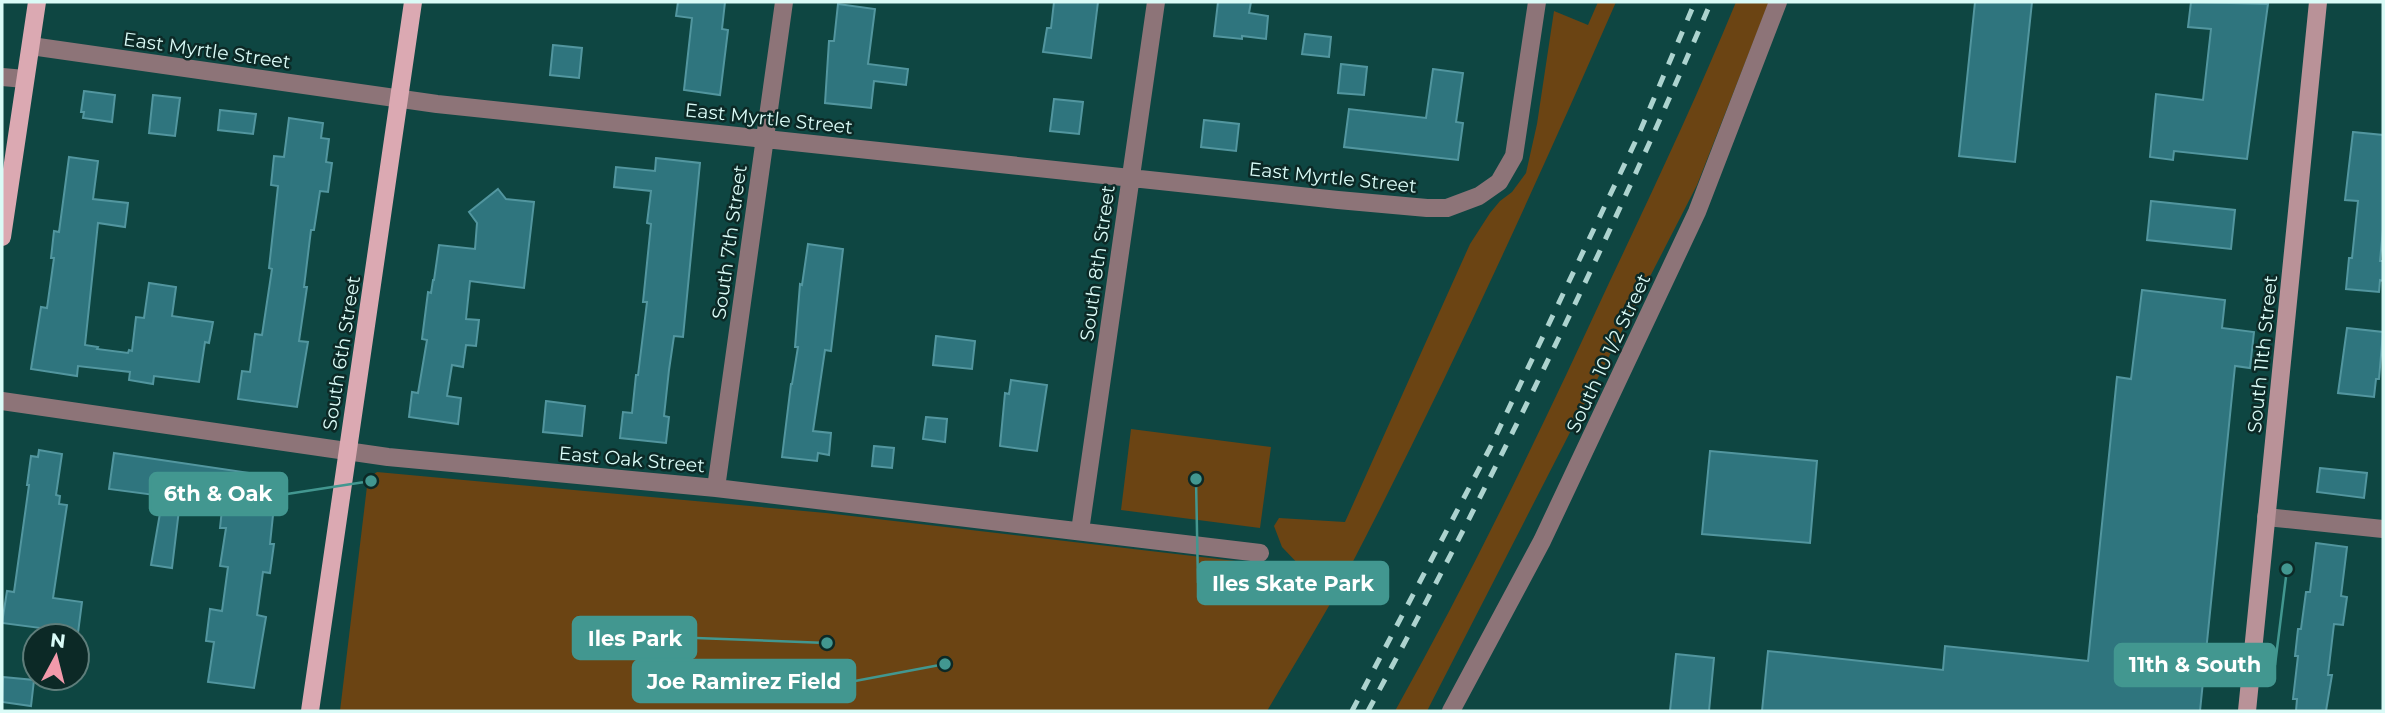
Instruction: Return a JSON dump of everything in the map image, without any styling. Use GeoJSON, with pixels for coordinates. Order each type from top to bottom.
{"type":"FeatureCollection","features":[{"type":"Feature","properties":{"kind":"main road"},"geometry":{"type":"LineString","coordinates":[[2,237],[37,2]]}},
{"type":"Feature","properties":{"kind":"main road","name":"South 6th Street"},"geometry":{"type":"LineString","coordinates":[[310,711],[413,2]]}},
{"type":"Feature","properties":{"kind":"street","name":"South 7th Street"},"geometry":{"type":"LineString","coordinates":[[716,488],[784,2]]}},
{"type":"Feature","properties":{"kind":"street","name":"South 8th Street"},"geometry":{"type":"LineString","coordinates":[[1080,531],[1156,2]]}},
{"type":"Feature","properties":{"kind":"street","name":"East Myrtle Street"},"geometry":{"type":"LineString","coordinates":[[31,46],[400,99],[1447,208],[1479,196],[1499,182],[1511,163],[1517,146],[1537,2]]}},
{"type":"Feature","properties":{"kind":"street","name":"South 10 1/2 Street"},"geometry":{"type":"LineString","coordinates":[[1451,711],[1542,541],[1697,212],[1778,2]]}},
{"type":"Feature","properties":{"kind":"street","name":"South 11th Street"},"geometry":{"type":"LineString","coordinates":[[2247,711],[2318,2]]}},
{"type":"Feature","properties":{"kind":"street"},"geometry":{"type":"LineString","coordinates":[[2,77],[25,79]]}},
{"type":"Feature","properties":{"kind":"street","name":"East Oak Street"},"geometry":{"type":"LineString","coordinates":[[2,401],[347,452],[716,488],[1260,553]]}},
{"type":"Feature","properties":{"kind":"street"},"geometry":{"type":"LineString","coordinates":[[2266,517],[2383,529]]}},
{"type":"Feature","properties":{"kind":"shaded area"},"geometry":{"type":"Polygon","coordinates":[[[1598,2],[1616,2],[1486,290],[1347,573],[1267,711],[340,711],[368,478],[377,472],[826,513],[1303,569],[1282,547],[1274,526],[1279,518],[1345,522],[1470,244],[1490,213],[1512,192],[1526,173],[1537,124],[1554,11],[1588,25],[1598,2]]]}},
{"type":"Feature","properties":{"kind":"shaded area"},"geometry":{"type":"Polygon","coordinates":[[[1736,2],[1769,2],[1697,185],[1427,711],[1395,711],[1452,606],[1532,445],[1674,143],[1736,2]]]}},
{"type":"Feature","properties":{"kind":"shaded area"},"geometry":{"type":"Polygon","coordinates":[[[1131,429],[1271,447],[1260,528],[1121,510],[1131,429]]]}},
{"type":"Feature","properties":{"kind":"building"},"geometry":{"type":"Polygon","coordinates":[[[678,2],[725,2],[722,29],[728,30],[720,95],[684,90],[692,18],[676,16],[678,2]]]}},
{"type":"Feature","properties":{"kind":"building"},"geometry":{"type":"Polygon","coordinates":[[[1054,2],[1098,2],[1091,58],[1043,52],[1047,28],[1051,28],[1054,2]]]}},
{"type":"Feature","properties":{"kind":"building"},"geometry":{"type":"Polygon","coordinates":[[[1218,2],[1251,2],[1249,13],[1268,16],[1266,39],[1214,36],[1218,2]]]}},
{"type":"Feature","properties":{"kind":"building"},"geometry":{"type":"Polygon","coordinates":[[[1975,2],[2032,2],[2015,162],[1959,156],[1975,2]]]}},
{"type":"Feature","properties":{"kind":"building"},"geometry":{"type":"Polygon","coordinates":[[[2191,2],[2268,4],[2247,159],[2174,151],[2173,160],[2150,157],[2156,94],[2203,100],[2211,29],[2188,27],[2191,2]]]}},
{"type":"Feature","properties":{"kind":"building"},"geometry":{"type":"Polygon","coordinates":[[[838,4],[875,9],[868,64],[908,69],[906,85],[874,81],[871,108],[825,103],[829,41],[834,41],[838,4]]]}},
{"type":"Feature","properties":{"kind":"building"},"geometry":{"type":"Polygon","coordinates":[[[1305,34],[1331,37],[1329,57],[1302,54],[1305,34]]]}},
{"type":"Feature","properties":{"kind":"building"},"geometry":{"type":"Polygon","coordinates":[[[553,45],[582,48],[579,78],[550,75],[553,45]]]}},
{"type":"Feature","properties":{"kind":"building"},"geometry":{"type":"Polygon","coordinates":[[[1341,64],[1367,67],[1364,95],[1338,93],[1341,64]]]}},
{"type":"Feature","properties":{"kind":"building"},"geometry":{"type":"Polygon","coordinates":[[[1433,69],[1463,73],[1456,122],[1463,123],[1458,160],[1344,147],[1349,109],[1426,118],[1433,69]]]}},
{"type":"Feature","properties":{"kind":"building"},"geometry":{"type":"Polygon","coordinates":[[[84,91],[115,95],[112,122],[83,118],[84,112],[81,112],[84,91]]]}},
{"type":"Feature","properties":{"kind":"building"},"geometry":{"type":"Polygon","coordinates":[[[153,95],[180,98],[175,136],[149,133],[153,95]]]}},
{"type":"Feature","properties":{"kind":"building"},"geometry":{"type":"Polygon","coordinates":[[[1054,99],[1083,102],[1079,134],[1050,131],[1054,99]]]}},
{"type":"Feature","properties":{"kind":"building"},"geometry":{"type":"Polygon","coordinates":[[[220,110],[256,114],[253,134],[218,130],[220,110]]]}},
{"type":"Feature","properties":{"kind":"building"},"geometry":{"type":"Polygon","coordinates":[[[289,118],[323,123],[321,138],[329,139],[326,162],[332,163],[328,192],[320,191],[314,230],[311,230],[304,287],[307,287],[299,341],[308,342],[297,407],[238,399],[242,371],[250,372],[255,334],[262,335],[272,269],[269,268],[278,186],[271,185],[274,156],[284,157],[289,118]]]}},
{"type":"Feature","properties":{"kind":"building"},"geometry":{"type":"Polygon","coordinates":[[[1204,120],[1239,124],[1236,151],[1201,147],[1204,120]]]}},
{"type":"Feature","properties":{"kind":"building"},"geometry":{"type":"Polygon","coordinates":[[[2353,132],[2383,135],[2383,229],[2380,261],[2383,261],[2383,281],[2380,280],[2379,292],[2346,289],[2358,201],[2345,200],[2353,132]]]}},
{"type":"Feature","properties":{"kind":"building"},"geometry":{"type":"Polygon","coordinates":[[[69,157],[98,161],[93,199],[128,203],[125,227],[98,223],[85,345],[128,353],[129,350],[132,351],[136,317],[144,318],[149,283],[176,287],[172,316],[213,322],[209,343],[205,342],[199,382],[154,376],[153,384],[129,380],[130,372],[78,366],[77,376],[31,369],[41,307],[47,308],[54,258],[51,258],[54,231],[59,232],[69,157]]]}},
{"type":"Feature","properties":{"kind":"building"},"geometry":{"type":"Polygon","coordinates":[[[656,158],[700,163],[683,337],[674,336],[669,370],[664,416],[669,417],[666,443],[620,438],[623,412],[632,413],[638,375],[647,302],[643,302],[651,224],[647,223],[651,191],[614,187],[616,167],[655,171],[656,158]]]}},
{"type":"Feature","properties":{"kind":"building"},"geometry":{"type":"Polygon","coordinates":[[[498,189],[506,199],[534,202],[524,288],[470,281],[466,319],[479,320],[476,346],[466,345],[463,367],[452,365],[447,396],[461,398],[458,424],[409,417],[412,392],[418,393],[427,340],[422,339],[428,292],[431,293],[439,245],[475,249],[477,223],[469,212],[498,189]]]}},
{"type":"Feature","properties":{"kind":"building"},"geometry":{"type":"Polygon","coordinates":[[[2151,201],[2235,210],[2231,249],[2147,240],[2151,201]]]}},
{"type":"Feature","properties":{"kind":"building"},"geometry":{"type":"Polygon","coordinates":[[[808,244],[843,249],[831,351],[825,350],[813,431],[831,433],[829,455],[818,453],[817,461],[782,457],[798,347],[795,347],[800,284],[802,285],[808,244]]]}},
{"type":"Feature","properties":{"kind":"building"},"geometry":{"type":"Polygon","coordinates":[[[2142,290],[2225,300],[2222,328],[2254,332],[2250,368],[2235,366],[2200,711],[1762,711],[1768,651],[1943,670],[1945,646],[2088,661],[2117,377],[2131,379],[2142,290]]]}},
{"type":"Feature","properties":{"kind":"building"},"geometry":{"type":"Polygon","coordinates":[[[2347,328],[2383,332],[2379,379],[2376,379],[2374,397],[2338,393],[2347,328]]]}},
{"type":"Feature","properties":{"kind":"building"},"geometry":{"type":"Polygon","coordinates":[[[936,336],[975,341],[972,369],[933,365],[936,336]]]}},
{"type":"Feature","properties":{"kind":"building"},"geometry":{"type":"Polygon","coordinates":[[[1011,380],[1047,385],[1037,451],[1000,446],[1005,393],[1009,394],[1011,380]]]}},
{"type":"Feature","properties":{"kind":"building"},"geometry":{"type":"Polygon","coordinates":[[[546,401],[585,406],[582,436],[543,432],[546,401]]]}},
{"type":"Feature","properties":{"kind":"building"},"geometry":{"type":"Polygon","coordinates":[[[926,417],[947,419],[945,442],[923,439],[926,417]]]}},
{"type":"Feature","properties":{"kind":"building"},"geometry":{"type":"Polygon","coordinates":[[[874,446],[894,448],[892,468],[872,466],[874,446]]]}},
{"type":"Feature","properties":{"kind":"building"},"geometry":{"type":"Polygon","coordinates":[[[39,450],[62,454],[56,495],[60,496],[59,504],[67,505],[53,598],[82,602],[79,622],[21,622],[21,626],[2,623],[7,591],[14,592],[31,456],[38,457],[39,450]]]}},
{"type":"Feature","properties":{"kind":"building"},"geometry":{"type":"Polygon","coordinates":[[[1710,451],[1817,461],[1810,543],[1702,534],[1710,451]]]}},
{"type":"Feature","properties":{"kind":"building"},"geometry":{"type":"Polygon","coordinates":[[[114,453],[277,477],[270,544],[274,544],[270,573],[263,572],[257,615],[266,617],[254,688],[208,682],[214,642],[206,641],[210,609],[222,611],[228,567],[220,566],[226,528],[220,528],[223,500],[181,493],[172,568],[151,565],[163,496],[109,489],[114,453]]]}},
{"type":"Feature","properties":{"kind":"building"},"geometry":{"type":"Polygon","coordinates":[[[2320,468],[2367,473],[2364,498],[2317,492],[2320,468]]]}},
{"type":"Feature","properties":{"kind":"building"},"geometry":{"type":"Polygon","coordinates":[[[2316,543],[2347,547],[2341,596],[2347,597],[2343,625],[2334,624],[2328,675],[2332,675],[2326,711],[2296,711],[2297,699],[2293,699],[2298,629],[2301,629],[2306,592],[2310,592],[2316,543]]]}},
{"type":"Feature","properties":{"kind":"building"},"geometry":{"type":"Polygon","coordinates":[[[1676,654],[1714,658],[1709,711],[1670,711],[1676,654]]]}},
{"type":"Feature","properties":{"kind":"building"},"geometry":{"type":"Polygon","coordinates":[[[3,677],[21,679],[21,692],[33,692],[31,706],[2,702],[3,677]]]}},
{"type":"Feature","properties":{"kind":"railway"},"geometry":{"type":"LineString","coordinates":[[1352,711],[1490,448],[1638,136],[1695,2]]}},
{"type":"Feature","properties":{"kind":"railway"},"geometry":{"type":"LineString","coordinates":[[1368,711],[1460,537],[1548,361],[1632,182],[1711,2]]}},
{"type":"Feature","properties":{"kind":"place","name":"Iles Skate Park"},"geometry":{"type":"Point","coordinates":[1196,479]}},
{"type":"Feature","properties":{"kind":"place","name":"6th & Oak"},"geometry":{"type":"Point","coordinates":[371,481]}},
{"type":"Feature","properties":{"kind":"place","name":"11th & South"},"geometry":{"type":"Point","coordinates":[2287,569]}},
{"type":"Feature","properties":{"kind":"place","name":"Iles Park"},"geometry":{"type":"Point","coordinates":[827,643]}},
{"type":"Feature","properties":{"kind":"place","name":"Joe Ramirez Field"},"geometry":{"type":"Point","coordinates":[945,664]}}]}
